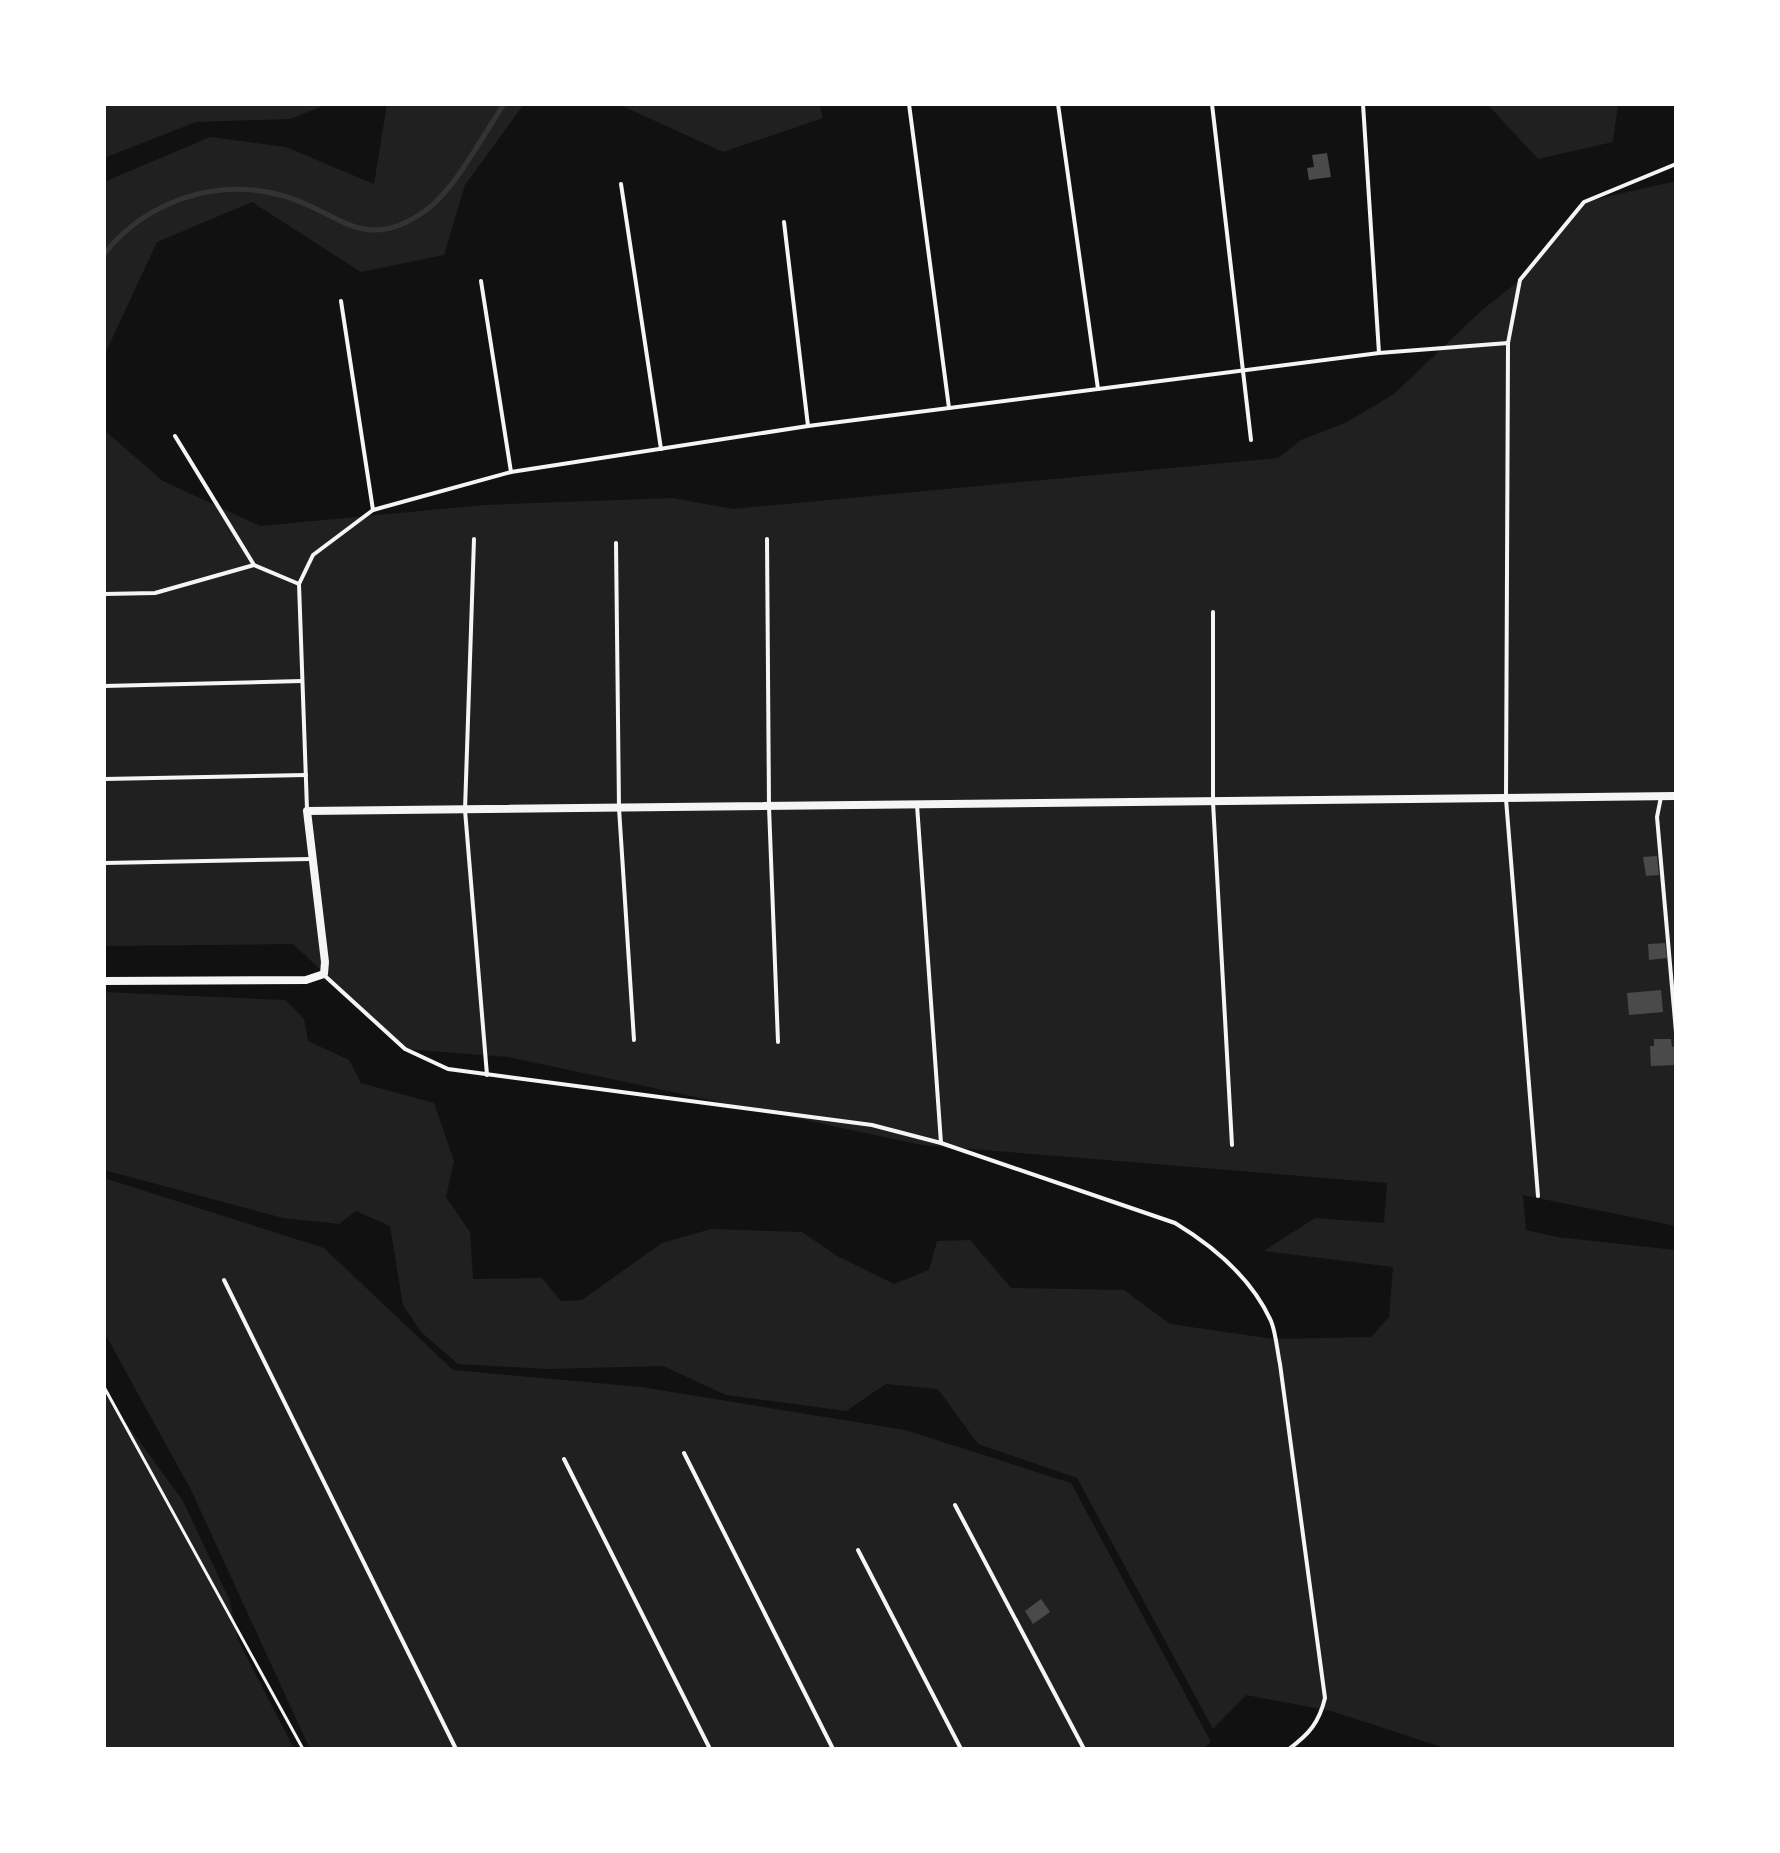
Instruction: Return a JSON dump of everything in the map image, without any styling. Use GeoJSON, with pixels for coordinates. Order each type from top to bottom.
{"type":"FeatureCollection","features":[{"type":"Feature","properties":{"kind":"street"},"geometry":{"type":"LineString","coordinates":[[104,981],[306,980],[324,974],[307,811],[1676,796]]}},
{"type":"Feature","properties":{"kind":"lane"},"geometry":{"type":"LineString","coordinates":[[909,104],[949,408]]}},
{"type":"Feature","properties":{"kind":"lane"},"geometry":{"type":"LineString","coordinates":[[1058,104],[1098,389]]}},
{"type":"Feature","properties":{"kind":"lane"},"geometry":{"type":"LineString","coordinates":[[1212,104],[1251,440]]}},
{"type":"Feature","properties":{"kind":"lane"},"geometry":{"type":"LineString","coordinates":[[1363,104],[1379,353]]}},
{"type":"Feature","properties":{"kind":"lane"},"geometry":{"type":"LineString","coordinates":[[1538,1196],[1506,799],[1508,343],[1520,280],[1584,202],[1676,164]]}},
{"type":"Feature","properties":{"kind":"lane"},"geometry":{"type":"LineString","coordinates":[[621,184],[661,449]]}},
{"type":"Feature","properties":{"kind":"lane"},"geometry":{"type":"LineString","coordinates":[[784,222],[808,426]]}},
{"type":"Feature","properties":{"kind":"lane"},"geometry":{"type":"LineString","coordinates":[[481,281],[511,472]]}},
{"type":"Feature","properties":{"kind":"lane"},"geometry":{"type":"LineString","coordinates":[[341,301],[373,510]]}},
{"type":"Feature","properties":{"kind":"lane"},"geometry":{"type":"LineString","coordinates":[[307,811],[299,584],[313,555],[373,510],[511,472],[808,426],[1379,353],[1508,343]]}},
{"type":"Feature","properties":{"kind":"lane"},"geometry":{"type":"LineString","coordinates":[[175,436],[254,565],[299,584]]}},
{"type":"Feature","properties":{"kind":"lane"},"geometry":{"type":"LineString","coordinates":[[474,539],[465,810],[487,1075]]}},
{"type":"Feature","properties":{"kind":"lane"},"geometry":{"type":"LineString","coordinates":[[767,539],[769,807],[778,1042]]}},
{"type":"Feature","properties":{"kind":"lane"},"geometry":{"type":"LineString","coordinates":[[616,543],[619,808],[634,1040]]}},
{"type":"Feature","properties":{"kind":"lane"},"geometry":{"type":"LineString","coordinates":[[104,594],[155,593],[254,565]]}},
{"type":"Feature","properties":{"kind":"lane"},"geometry":{"type":"LineString","coordinates":[[1213,612],[1213,802],[1232,1145]]}},
{"type":"Feature","properties":{"kind":"lane"},"geometry":{"type":"LineString","coordinates":[[104,686],[302,681]]}},
{"type":"Feature","properties":{"kind":"lane"},"geometry":{"type":"LineString","coordinates":[[104,779],[306,775]]}},
{"type":"Feature","properties":{"kind":"lane"},"geometry":{"type":"LineString","coordinates":[[1661,797],[1657,817],[1676,1032]]}},
{"type":"Feature","properties":{"kind":"lane"},"geometry":{"type":"LineString","coordinates":[[917,805],[941,1143]]}},
{"type":"Feature","properties":{"kind":"lane"},"geometry":{"type":"LineString","coordinates":[[104,863],[313,859]]}},
{"type":"Feature","properties":{"kind":"lane"},"geometry":{"type":"LineString","coordinates":[[324,974],[405,1049],[448,1069],[872,1125],[941,1143],[1175,1223],[1203,1240],[1254,1293],[1272,1322],[1325,1698],[1320,1718],[1310,1733],[1289,1749]]}},
{"type":"Feature","properties":{"kind":"lane"},"geometry":{"type":"LineString","coordinates":[[224,1280],[456,1749]]}},
{"type":"Feature","properties":{"kind":"lane"},"geometry":{"type":"LineString","coordinates":[[684,1453],[833,1749]]}},
{"type":"Feature","properties":{"kind":"lane"},"geometry":{"type":"LineString","coordinates":[[564,1459],[710,1749]]}},
{"type":"Feature","properties":{"kind":"lane"},"geometry":{"type":"LineString","coordinates":[[955,1505],[1084,1749]]}},
{"type":"Feature","properties":{"kind":"lane"},"geometry":{"type":"LineString","coordinates":[[858,1550],[961,1749]]}},
{"type":"Feature","properties":{"kind":"path"},"geometry":{"type":"LineString","coordinates":[[104,1387],[303,1749]]}},
{"type":"Feature","properties":{"kind":"shaded area"},"geometry":{"type":"Polygon","coordinates":[[[104,104],[328,104],[290,119],[196,122],[104,158],[104,104]]]}},
{"type":"Feature","properties":{"kind":"shaded area"},"geometry":{"type":"Polygon","coordinates":[[[387,104],[524,104],[465,185],[444,255],[361,272],[252,202],[157,242],[104,356],[104,182],[210,137],[286,147],[374,184],[387,104]]]}},
{"type":"Feature","properties":{"kind":"shaded area"},"geometry":{"type":"Polygon","coordinates":[[[618,104],[819,104],[823,118],[723,152],[618,104]]]}},
{"type":"Feature","properties":{"kind":"shaded area"},"geometry":{"type":"Polygon","coordinates":[[[1487,104],[1618,104],[1613,142],[1538,159],[1487,104]]]}},
{"type":"Feature","properties":{"kind":"shaded area"},"geometry":{"type":"Polygon","coordinates":[[[1676,181],[1676,1226],[1523,1195],[1526,1230],[1557,1237],[1676,1250],[1676,1749],[1448,1749],[1331,1711],[1246,1695],[1213,1729],[1077,1478],[978,1444],[938,1389],[886,1384],[846,1411],[726,1395],[663,1366],[548,1369],[458,1364],[421,1332],[403,1305],[390,1226],[356,1211],[339,1224],[283,1218],[104,1170],[104,992],[285,1000],[304,1019],[308,1041],[349,1060],[361,1083],[434,1103],[454,1161],[446,1197],[470,1232],[473,1279],[542,1278],[561,1301],[582,1300],[662,1243],[711,1229],[802,1232],[837,1256],[894,1284],[929,1270],[937,1241],[970,1240],[1011,1288],[1124,1290],[1170,1324],[1273,1339],[1371,1337],[1389,1317],[1393,1267],[1264,1251],[1315,1218],[1384,1223],[1387,1183],[922,1145],[508,1057],[405,1049],[293,944],[104,946],[104,430],[163,481],[260,526],[484,505],[672,498],[733,509],[1278,458],[1301,440],[1345,423],[1394,394],[1482,310],[1520,280],[1584,202],[1676,181]]]}},
{"type":"Feature","properties":{"kind":"shaded area"},"geometry":{"type":"Polygon","coordinates":[[[104,1178],[324,1248],[453,1370],[641,1387],[905,1430],[1071,1483],[1211,1742],[1203,1749],[310,1749],[191,1490],[104,1332],[104,1178]]]}},
{"type":"Feature","properties":{"kind":"shaded area"},"geometry":{"type":"Polygon","coordinates":[[[104,1393],[183,1501],[230,1601],[238,1640],[294,1749],[104,1749],[104,1393]]]}},
{"type":"Feature","properties":{"kind":"building"},"geometry":{"type":"Polygon","coordinates":[[[1327,153],[1331,177],[1309,180],[1307,168],[1314,167],[1312,155],[1327,153]]]}},
{"type":"Feature","properties":{"kind":"building"},"geometry":{"type":"Polygon","coordinates":[[[1657,856],[1659,875],[1646,876],[1643,857],[1657,856]]]}},
{"type":"Feature","properties":{"kind":"building"},"geometry":{"type":"Polygon","coordinates":[[[1665,943],[1667,958],[1649,960],[1648,944],[1665,943]]]}},
{"type":"Feature","properties":{"kind":"building"},"geometry":{"type":"Polygon","coordinates":[[[1661,990],[1663,1012],[1629,1015],[1627,993],[1661,990]]]}},
{"type":"Feature","properties":{"kind":"building"},"geometry":{"type":"Polygon","coordinates":[[[1654,1039],[1671,1039],[1672,1047],[1676,1046],[1676,1065],[1651,1066],[1650,1046],[1654,1046],[1654,1039]]]}},
{"type":"Feature","properties":{"kind":"building"},"geometry":{"type":"Polygon","coordinates":[[[1041,1599],[1050,1612],[1033,1624],[1025,1611],[1041,1599]]]}},
{"type":"Feature","properties":{"kind":"waterway"},"geometry":{"type":"LineString","coordinates":[[104,254],[121,235],[162,207],[185,198],[234,189],[284,196],[367,230],[403,224],[425,211],[447,190],[504,104]]}}]}
